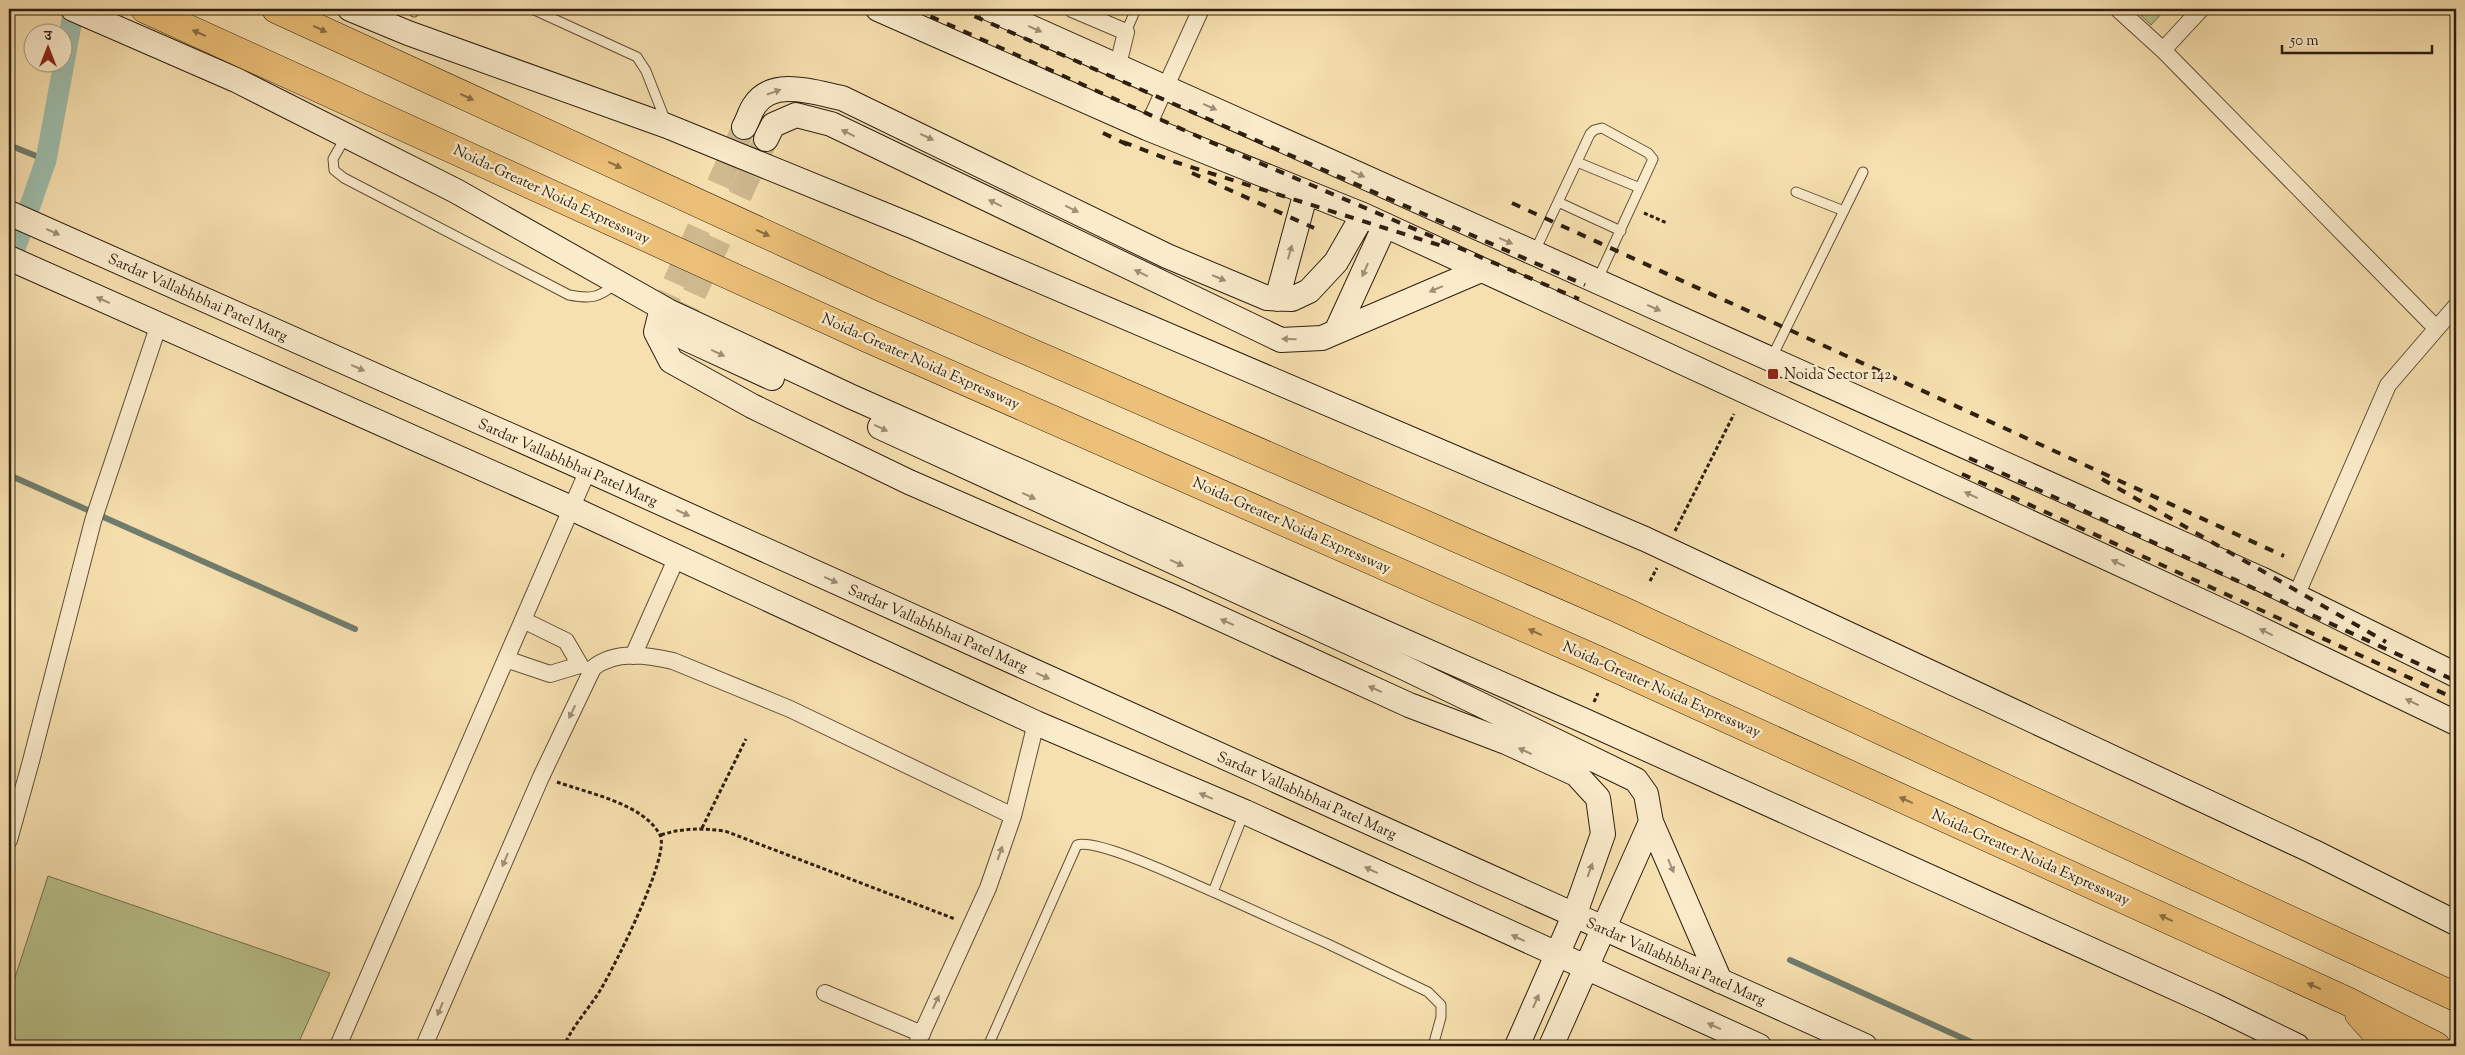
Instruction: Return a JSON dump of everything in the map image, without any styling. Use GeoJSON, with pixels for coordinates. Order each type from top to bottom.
{"type":"FeatureCollection","features":[{"type":"Feature","properties":{"kind":"highway","name":"Noida-Greater Noida Expressway"},"geometry":{"type":"LineString","coordinates":[[145,9],[867,338],[1600,661],[2347,1001],[2436,1046]]}},
{"type":"Feature","properties":{"kind":"highway"},"geometry":{"type":"LineString","coordinates":[[276,9],[883,288],[1619,609],[2456,997]]}},
{"type":"Feature","properties":{"kind":"highway"},"geometry":{"type":"LineString","coordinates":[[2347,1001],[2388,1046]]}},
{"type":"Feature","properties":{"kind":"street"},"geometry":{"type":"LineString","coordinates":[[73,9],[236,80],[456,191],[668,311],[852,397],[1585,721],[2213,1005],[2297,1046]]}},
{"type":"Feature","properties":{"kind":"street"},"geometry":{"type":"LineString","coordinates":[[350,9],[408,33],[667,126],[921,230],[1666,549],[2312,850],[2456,922]]}},
{"type":"Feature","properties":{"kind":"street"},"geometry":{"type":"LineString","coordinates":[[878,9],[1146,128],[1363,215],[2246,622],[2456,723]]}},
{"type":"Feature","properties":{"kind":"street"},"geometry":{"type":"LineString","coordinates":[[990,9],[2296,596],[2456,675]]}},
{"type":"Feature","properties":{"kind":"street"},"geometry":{"type":"LineString","coordinates":[[1072,9],[1126,32],[1118,65]]}},
{"type":"Feature","properties":{"kind":"street"},"geometry":{"type":"LineString","coordinates":[[1146,128],[1200,9]]}},
{"type":"Feature","properties":{"kind":"street"},"geometry":{"type":"LineString","coordinates":[[2118,9],[2163,50],[2436,328]]}},
{"type":"Feature","properties":{"kind":"street"},"geometry":{"type":"LineString","coordinates":[[2163,50],[2201,9]]}},
{"type":"Feature","properties":{"kind":"street"},"geometry":{"type":"LineString","coordinates":[[744,127],[755,104],[771,92],[786,89],[842,98],[1166,256],[1267,298],[1292,299],[1309,291],[1336,262],[1363,215]]}},
{"type":"Feature","properties":{"kind":"street"},"geometry":{"type":"LineString","coordinates":[[766,139],[773,125],[796,115],[831,124],[1282,340],[1322,338],[1481,270]]}},
{"type":"Feature","properties":{"kind":"street"},"geometry":{"type":"LineString","coordinates":[[1277,299],[1306,192]]}},
{"type":"Feature","properties":{"kind":"street","name":"Sardar Vallabhbhai Patel Marg"},"geometry":{"type":"LineString","coordinates":[[9,213],[588,470],[1865,1046]]}},
{"type":"Feature","properties":{"kind":"street"},"geometry":{"type":"LineString","coordinates":[[1336,332],[1385,225]]}},
{"type":"Feature","properties":{"kind":"street"},"geometry":{"type":"LineString","coordinates":[[9,258],[571,508],[1036,723],[1244,812],[1759,1046]]}},
{"type":"Feature","properties":{"kind":"street"},"geometry":{"type":"LineString","coordinates":[[2296,596],[2388,385],[2456,306]]}},
{"type":"Feature","properties":{"kind":"street"},"geometry":{"type":"LineString","coordinates":[[9,840],[93,520],[153,322]]}},
{"type":"Feature","properties":{"kind":"street"},"geometry":{"type":"LineString","coordinates":[[1517,1046],[1574,916],[1603,834],[1598,798],[1576,774],[1506,742],[1409,705],[1173,597],[909,482],[752,406],[671,361],[656,332],[670,322],[685,338],[1405,668],[1636,780],[1646,794],[1651,822],[1720,981]]}},
{"type":"Feature","properties":{"kind":"street"},"geometry":{"type":"LineString","coordinates":[[338,1046],[588,470]]}},
{"type":"Feature","properties":{"kind":"street"},"geometry":{"type":"LineString","coordinates":[[633,656],[677,557]]}},
{"type":"Feature","properties":{"kind":"street"},"geometry":{"type":"LineString","coordinates":[[523,620],[566,641],[587,666]]}},
{"type":"Feature","properties":{"kind":"street"},"geometry":{"type":"LineString","coordinates":[[506,659],[550,674],[587,666],[613,657],[655,657],[673,661],[790,709],[1013,816]]}},
{"type":"Feature","properties":{"kind":"street"},"geometry":{"type":"LineString","coordinates":[[424,1046],[587,666]]}},
{"type":"Feature","properties":{"kind":"street"},"geometry":{"type":"LineString","coordinates":[[825,993],[919,1040],[988,888],[1013,816],[1036,723]]}},
{"type":"Feature","properties":{"kind":"street"},"geometry":{"type":"LineString","coordinates":[[1551,1046],[1651,822]]}},
{"type":"Feature","properties":{"kind":"lane"},"geometry":{"type":"LineString","coordinates":[[532,9],[637,57],[646,71],[667,126]]}},
{"type":"Feature","properties":{"kind":"lane"},"geometry":{"type":"LineString","coordinates":[[1126,32],[1136,9]]}},
{"type":"Feature","properties":{"kind":"lane"},"geometry":{"type":"LineString","coordinates":[[1534,253],[1590,134],[1594,130],[1602,128],[1651,155],[1652,163],[1597,282]]}},
{"type":"Feature","properties":{"kind":"lane"},"geometry":{"type":"LineString","coordinates":[[341,145],[333,159],[334,170],[344,178],[569,295],[588,298],[602,295],[618,283]]}},
{"type":"Feature","properties":{"kind":"lane"},"geometry":{"type":"LineString","coordinates":[[1577,162],[1640,188]]}},
{"type":"Feature","properties":{"kind":"lane"},"geometry":{"type":"LineString","coordinates":[[1771,359],[1863,172]]}},
{"type":"Feature","properties":{"kind":"lane"},"geometry":{"type":"LineString","coordinates":[[1796,192],[1844,211]]}},
{"type":"Feature","properties":{"kind":"lane"},"geometry":{"type":"LineString","coordinates":[[1558,202],[1620,231]]}},
{"type":"Feature","properties":{"kind":"lane"},"geometry":{"type":"LineString","coordinates":[[1213,892],[1244,812]]}},
{"type":"Feature","properties":{"kind":"lane"},"geometry":{"type":"LineString","coordinates":[[988,1046],[1077,844],[1087,843],[1137,860],[1213,892],[1428,992],[1441,1005],[1441,1017],[1433,1046]]}},
{"type":"Feature","properties":{"kind":"path"},"geometry":{"type":"LineString","coordinates":[[1632,207],[1667,223]]}},
{"type":"Feature","properties":{"kind":"path"},"geometry":{"type":"LineString","coordinates":[[1650,581],[1734,414]]}},
{"type":"Feature","properties":{"kind":"path"},"geometry":{"type":"LineString","coordinates":[[702,828],[746,739]]}},
{"type":"Feature","properties":{"kind":"path"},"geometry":{"type":"LineString","coordinates":[[541,777],[623,804],[644,817],[660,835],[662,850],[641,909],[603,985],[572,1029],[564,1046]]}},
{"type":"Feature","properties":{"kind":"path"},"geometry":{"type":"LineString","coordinates":[[660,835],[677,830],[702,828],[725,831],[972,926]]}},
{"type":"Feature","properties":{"kind":"green space"},"geometry":{"type":"Polygon","coordinates":[[[2134,9],[2166,9],[2151,25],[2134,9]]]}},
{"type":"Feature","properties":{"kind":"green space"},"geometry":{"type":"Polygon","coordinates":[[[48,876],[330,973],[297,1046],[9,1046],[9,996],[48,876]]]}},
{"type":"Feature","properties":{"kind":"waterway"},"geometry":{"type":"LineString","coordinates":[[9,266],[46,160],[74,9]]}},
{"type":"Feature","properties":{"kind":"waterway"},"geometry":{"type":"LineString","coordinates":[[9,145],[46,160]]}},
{"type":"Feature","properties":{"kind":"waterway"},"geometry":{"type":"LineString","coordinates":[[9,475],[355,629]]}},
{"type":"Feature","properties":{"kind":"waterway"},"geometry":{"type":"LineString","coordinates":[[1790,960],[1980,1046]]}},
{"type":"Feature","properties":{"kind":"tunnel"},"geometry":{"type":"LineString","coordinates":[[660,316],[744,127]]}},
{"type":"Feature","properties":{"kind":"tunnel"},"geometry":{"type":"LineString","coordinates":[[679,327],[766,139]]}},
{"type":"Feature","properties":{"kind":"railway"},"geometry":{"type":"LineString","coordinates":[[914,9],[1215,144],[1579,299]]}},
{"type":"Feature","properties":{"kind":"railway"},"geometry":{"type":"LineString","coordinates":[[958,9],[1585,285]]}},
{"type":"Feature","properties":{"kind":"railway"},"geometry":{"type":"LineString","coordinates":[[1103,133],[1128,145]]}},
{"type":"Feature","properties":{"kind":"railway"},"geometry":{"type":"LineString","coordinates":[[1123,142],[1175,162],[1442,246]]}},
{"type":"Feature","properties":{"kind":"railway"},"geometry":{"type":"LineString","coordinates":[[1192,173],[1314,228]]}},
{"type":"Feature","properties":{"kind":"railway"},"geometry":{"type":"LineString","coordinates":[[1512,203],[2284,556]]}},
{"type":"Feature","properties":{"kind":"railway"},"geometry":{"type":"LineString","coordinates":[[1969,458],[2456,681]]}},
{"type":"Feature","properties":{"kind":"railway"},"geometry":{"type":"LineString","coordinates":[[1962,474],[2456,699]]}},
{"type":"Feature","properties":{"kind":"railway"},"geometry":{"type":"LineString","coordinates":[[2102,479],[2386,642]]}},
{"type":"Feature","properties":{"kind":"place","name":"Noida Sector 142"},"geometry":{"type":"Point","coordinates":[1773,374]}}]}
